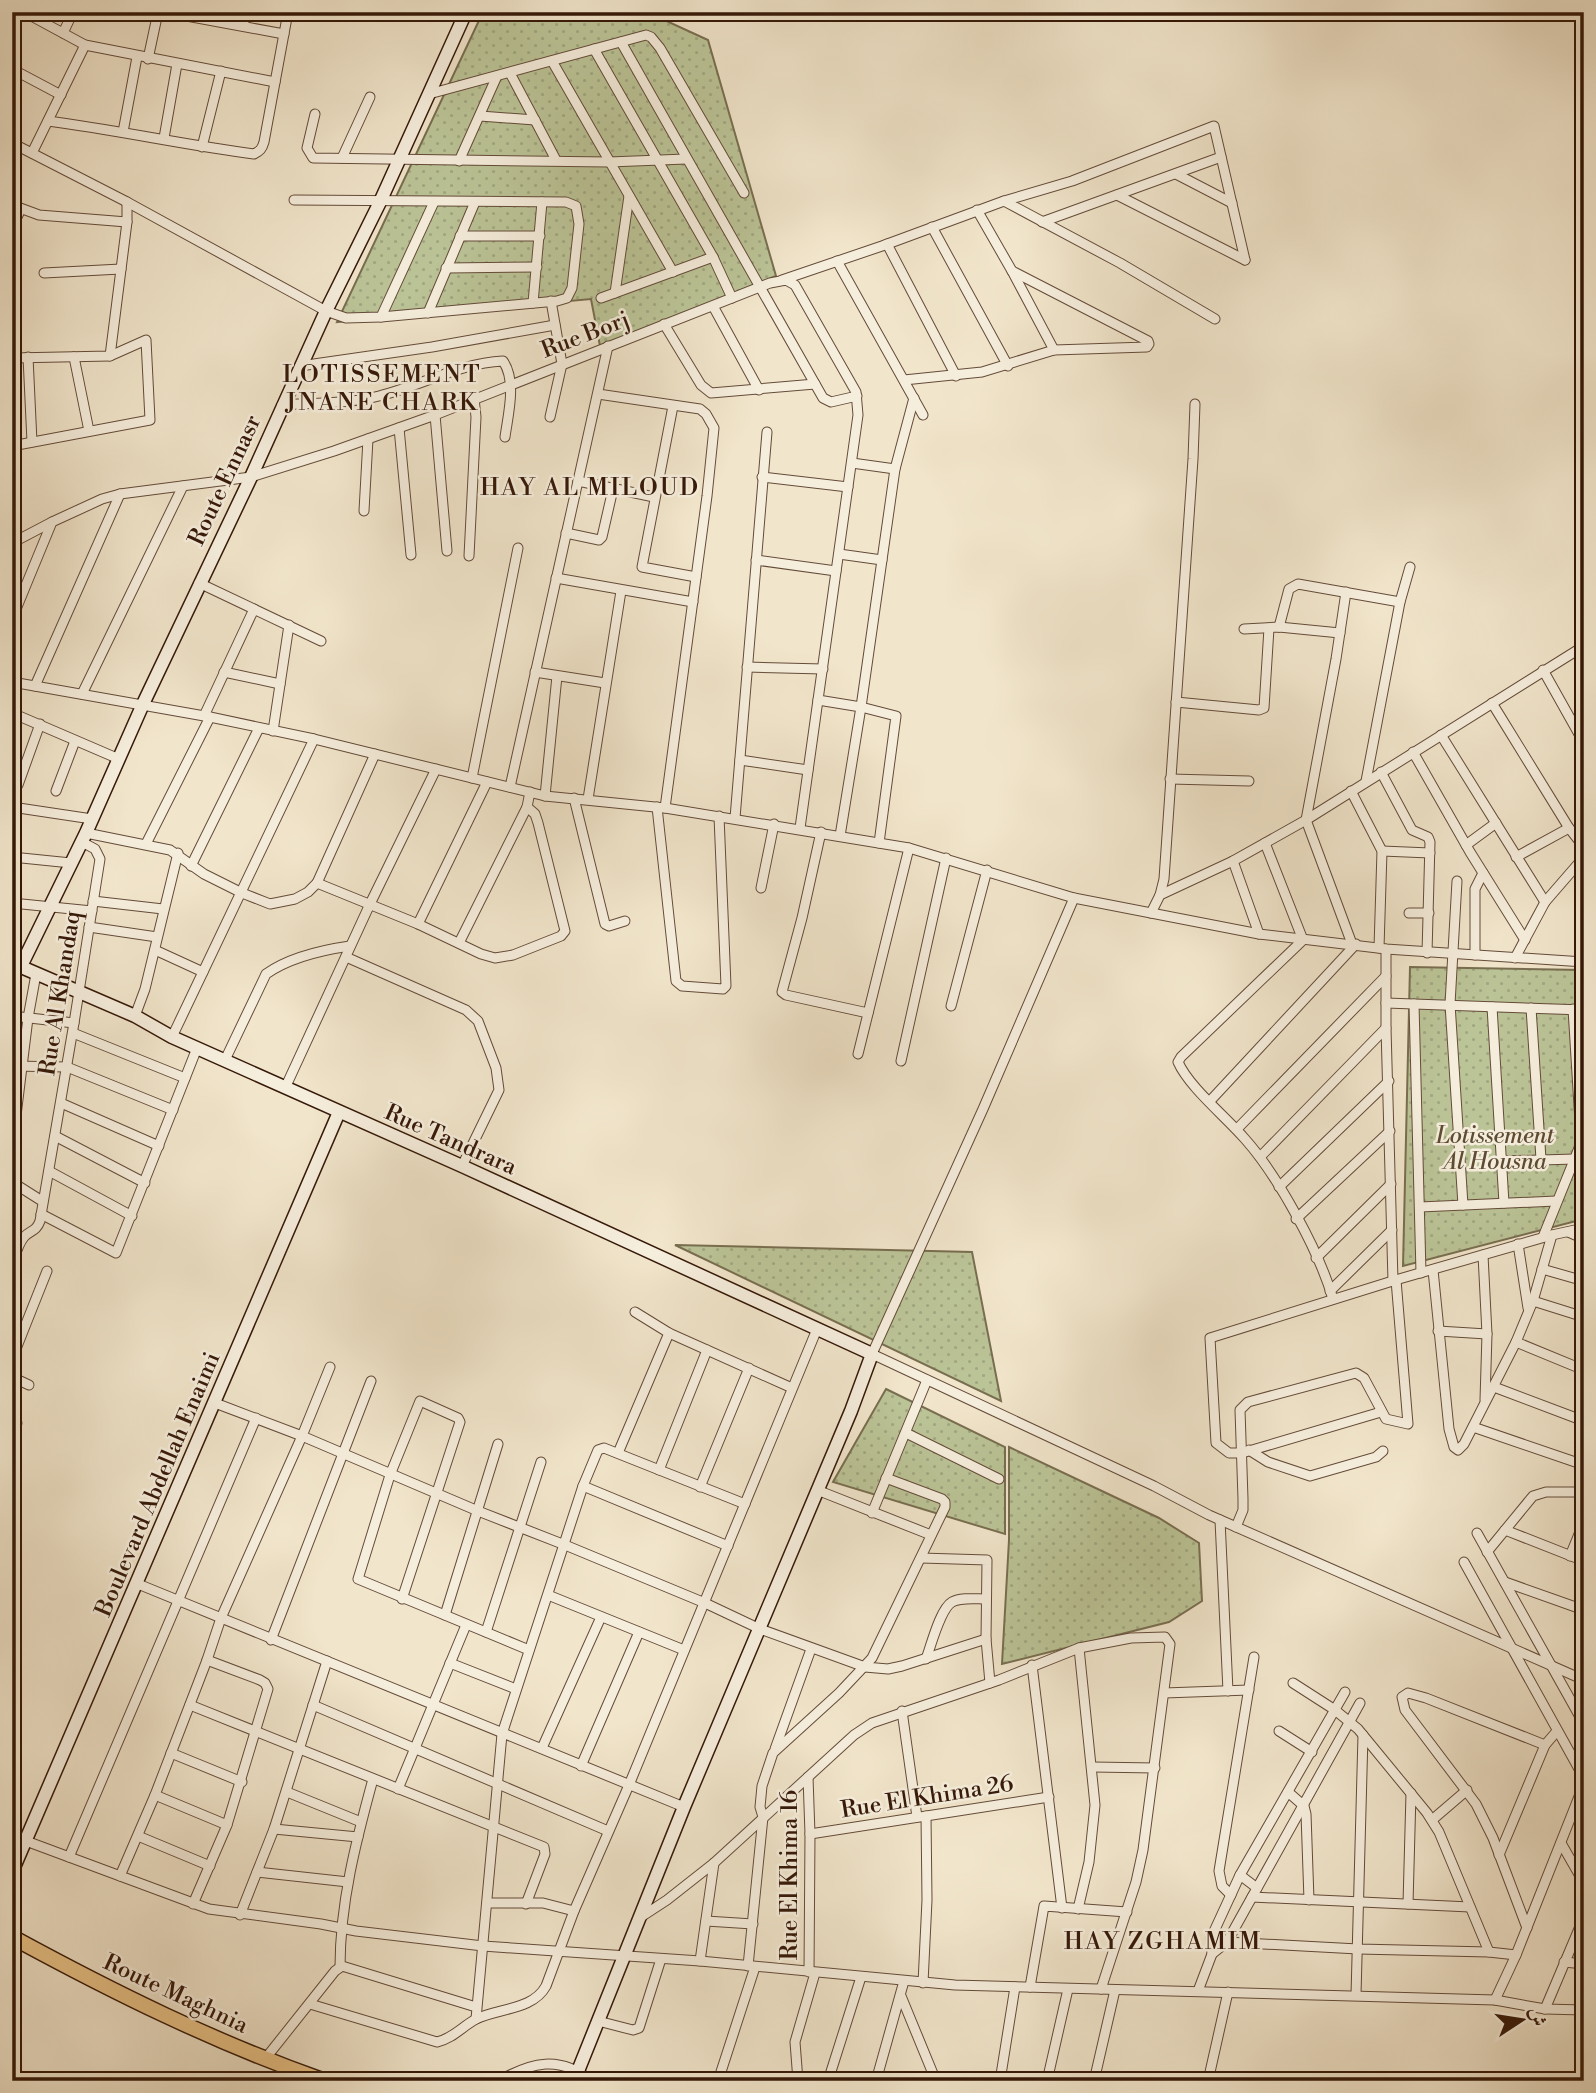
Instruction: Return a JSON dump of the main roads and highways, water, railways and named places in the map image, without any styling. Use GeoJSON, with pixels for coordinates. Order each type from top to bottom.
{"type":"FeatureCollection","features":[{"type":"Feature","properties":{"kind":"main road","name":"Route Maghnia"},"geometry":{"type":"LineString","coordinates":[[12,1937],[137,2002],[265,2059],[325,2081]]}},
{"type":"Feature","properties":{"kind":"district","name":"LOTISSEMENT JNANE CHARK"},"geometry":{"type":"Point","coordinates":[382,388]}},
{"type":"Feature","properties":{"kind":"district","name":"HAY AL MILOUD"},"geometry":{"type":"Point","coordinates":[590,487]}},
{"type":"Feature","properties":{"kind":"district","name":"HAY ZGHAMIM"},"geometry":{"type":"Point","coordinates":[1163,1941]}},
{"type":"Feature","properties":{"kind":"park label","name":"Lotissement Al Housna"},"geometry":{"type":"Point","coordinates":[1495,1148]}}]}
